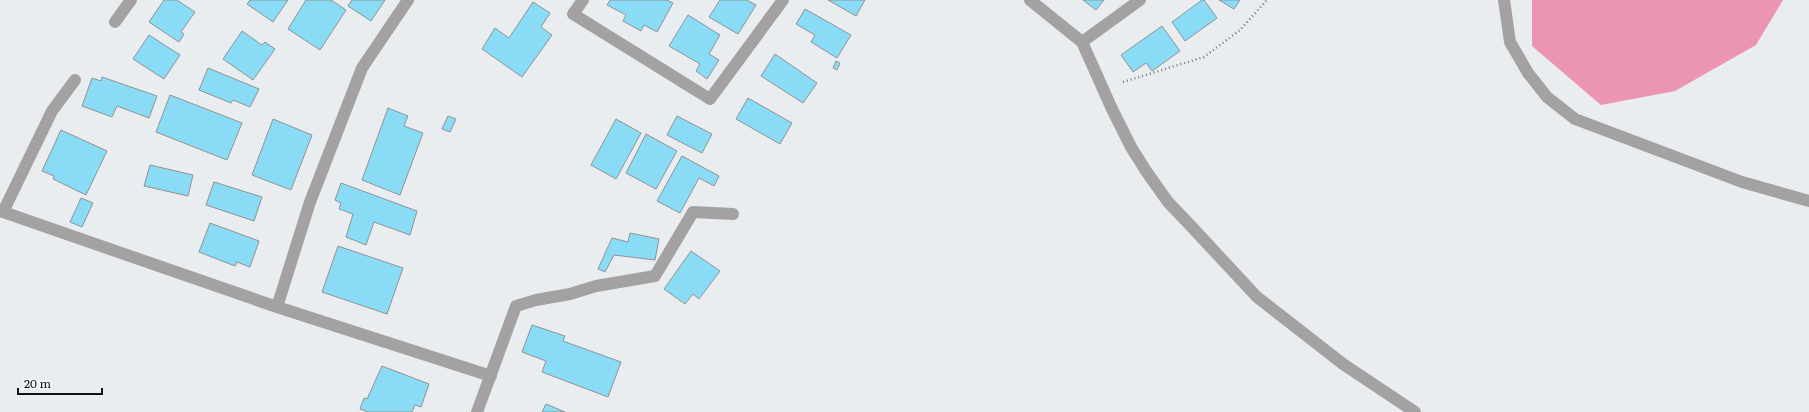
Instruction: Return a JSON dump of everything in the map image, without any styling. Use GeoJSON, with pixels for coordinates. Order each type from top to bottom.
{"type":"FeatureCollection","features":[{"type":"Feature","properties":{"kind":"street"},"geometry":{"type":"LineString","coordinates":[[115,22],[131,0]]}},
{"type":"Feature","properties":{"kind":"street"},"geometry":{"type":"LineString","coordinates":[[277,307],[310,202],[362,68],[408,0]]}},
{"type":"Feature","properties":{"kind":"street"},"geometry":{"type":"LineString","coordinates":[[583,0],[573,14],[710,98],[783,0]]}},
{"type":"Feature","properties":{"kind":"street"},"geometry":{"type":"LineString","coordinates":[[1030,0],[1082,42],[1131,147],[1168,202],[1257,296],[1343,364],[1415,412]]}},
{"type":"Feature","properties":{"kind":"street"},"geometry":{"type":"LineString","coordinates":[[1082,42],[1140,0]]}},
{"type":"Feature","properties":{"kind":"street"},"geometry":{"type":"LineString","coordinates":[[1504,0],[1510,42],[1528,73],[1547,97],[1575,118],[1742,182],[1809,201]]}},
{"type":"Feature","properties":{"kind":"street"},"geometry":{"type":"LineString","coordinates":[[75,80],[52,111],[1,212],[277,307],[491,376]]}},
{"type":"Feature","properties":{"kind":"street"},"geometry":{"type":"LineString","coordinates":[[477,412],[516,306],[536,300],[570,294],[596,286],[655,276],[693,212],[733,214]]}},
{"type":"Feature","properties":{"kind":"path"},"geometry":{"type":"LineString","coordinates":[[1103,88],[1175,68],[1204,57],[1240,30],[1267,0]]}},
{"type":"Feature","properties":{"kind":"shaded area"},"geometry":{"type":"Polygon","coordinates":[[[1532,0],[1783,0],[1756,45],[1675,91],[1601,105],[1532,46],[1532,0]]]}},
{"type":"Feature","properties":{"kind":"building"},"geometry":{"type":"Polygon","coordinates":[[[164,0],[177,0],[195,12],[181,32],[184,34],[179,42],[149,22],[164,0]]]}},
{"type":"Feature","properties":{"kind":"building"},"geometry":{"type":"Polygon","coordinates":[[[250,0],[288,0],[273,22],[247,4],[250,0]]]}},
{"type":"Feature","properties":{"kind":"building"},"geometry":{"type":"Polygon","coordinates":[[[306,0],[331,0],[346,10],[320,50],[288,29],[306,0]]]}},
{"type":"Feature","properties":{"kind":"building"},"geometry":{"type":"Polygon","coordinates":[[[352,0],[385,0],[371,21],[348,6],[352,0]]]}},
{"type":"Feature","properties":{"kind":"building"},"geometry":{"type":"Polygon","coordinates":[[[610,0],[667,0],[673,3],[657,32],[644,25],[641,31],[623,21],[626,15],[607,5],[610,0]]]}},
{"type":"Feature","properties":{"kind":"building"},"geometry":{"type":"Polygon","coordinates":[[[720,0],[747,0],[756,5],[738,34],[709,17],[720,0]]]}},
{"type":"Feature","properties":{"kind":"building"},"geometry":{"type":"Polygon","coordinates":[[[828,0],[865,0],[856,16],[828,0]]]}},
{"type":"Feature","properties":{"kind":"building"},"geometry":{"type":"Polygon","coordinates":[[[1083,0],[1104,0],[1096,10],[1083,0]]]}},
{"type":"Feature","properties":{"kind":"building"},"geometry":{"type":"Polygon","coordinates":[[[1204,0],[1217,18],[1185,41],[1172,22],[1204,0]]]}},
{"type":"Feature","properties":{"kind":"building"},"geometry":{"type":"Polygon","coordinates":[[[1219,0],[1240,0],[1234,9],[1219,0]]]}},
{"type":"Feature","properties":{"kind":"building"},"geometry":{"type":"Polygon","coordinates":[[[533,2],[550,13],[541,27],[552,35],[522,77],[482,49],[495,28],[509,38],[533,2]]]}},
{"type":"Feature","properties":{"kind":"building"},"geometry":{"type":"Polygon","coordinates":[[[805,9],[851,35],[837,58],[811,42],[815,35],[796,24],[805,9]]]}},
{"type":"Feature","properties":{"kind":"building"},"geometry":{"type":"Polygon","coordinates":[[[688,15],[720,35],[709,54],[719,60],[707,79],[696,71],[700,64],[669,46],[688,15]]]}},
{"type":"Feature","properties":{"kind":"building"},"geometry":{"type":"Polygon","coordinates":[[[1162,26],[1180,51],[1152,71],[1146,63],[1133,72],[1121,55],[1162,26]]]}},
{"type":"Feature","properties":{"kind":"building"},"geometry":{"type":"Polygon","coordinates":[[[242,31],[262,45],[265,42],[275,49],[253,80],[223,59],[242,31]]]}},
{"type":"Feature","properties":{"kind":"building"},"geometry":{"type":"Polygon","coordinates":[[[149,35],[180,55],[164,79],[133,59],[149,35]]]}},
{"type":"Feature","properties":{"kind":"building"},"geometry":{"type":"Polygon","coordinates":[[[775,54],[817,83],[803,103],[761,76],[775,54]]]}},
{"type":"Feature","properties":{"kind":"building"},"geometry":{"type":"Polygon","coordinates":[[[836,61],[840,63],[837,70],[833,68],[836,61]]]}},
{"type":"Feature","properties":{"kind":"building"},"geometry":{"type":"Polygon","coordinates":[[[208,68],[259,89],[250,107],[233,100],[231,103],[199,90],[208,68]]]}},
{"type":"Feature","properties":{"kind":"building"},"geometry":{"type":"Polygon","coordinates":[[[102,77],[157,96],[149,118],[117,106],[112,117],[82,106],[92,78],[101,81],[102,77]]]}},
{"type":"Feature","properties":{"kind":"building"},"geometry":{"type":"Polygon","coordinates":[[[170,95],[242,123],[227,160],[156,132],[170,95]]]}},
{"type":"Feature","properties":{"kind":"building"},"geometry":{"type":"Polygon","coordinates":[[[748,98],[792,123],[780,144],[736,119],[748,98]]]}},
{"type":"Feature","properties":{"kind":"building"},"geometry":{"type":"Polygon","coordinates":[[[388,108],[408,116],[404,126],[423,133],[400,195],[362,180],[388,108]]]}},
{"type":"Feature","properties":{"kind":"building"},"geometry":{"type":"Polygon","coordinates":[[[448,116],[456,119],[450,132],[442,129],[448,116]]]}},
{"type":"Feature","properties":{"kind":"building"},"geometry":{"type":"Polygon","coordinates":[[[677,116],[712,134],[702,153],[667,135],[677,116]]]}},
{"type":"Feature","properties":{"kind":"building"},"geometry":{"type":"Polygon","coordinates":[[[273,119],[312,135],[291,190],[252,175],[273,119]]]}},
{"type":"Feature","properties":{"kind":"building"},"geometry":{"type":"Polygon","coordinates":[[[616,119],[641,133],[616,179],[591,165],[616,119]]]}},
{"type":"Feature","properties":{"kind":"building"},"geometry":{"type":"Polygon","coordinates":[[[61,130],[107,151],[86,195],[53,179],[54,176],[42,171],[61,130]]]}},
{"type":"Feature","properties":{"kind":"building"},"geometry":{"type":"Polygon","coordinates":[[[646,134],[677,151],[656,189],[626,173],[646,134]]]}},
{"type":"Feature","properties":{"kind":"building"},"geometry":{"type":"Polygon","coordinates":[[[682,156],[719,176],[714,186],[699,178],[680,213],[657,201],[682,156]]]}},
{"type":"Feature","properties":{"kind":"building"},"geometry":{"type":"Polygon","coordinates":[[[150,165],[193,175],[188,196],[144,186],[150,165]]]}},
{"type":"Feature","properties":{"kind":"building"},"geometry":{"type":"Polygon","coordinates":[[[214,182],[262,197],[254,221],[206,205],[214,182]]]}},
{"type":"Feature","properties":{"kind":"building"},"geometry":{"type":"Polygon","coordinates":[[[341,183],[417,211],[410,235],[374,222],[366,245],[346,237],[353,214],[339,209],[341,203],[335,200],[341,183]]]}},
{"type":"Feature","properties":{"kind":"building"},"geometry":{"type":"Polygon","coordinates":[[[81,198],[93,203],[82,227],[70,222],[81,198]]]}},
{"type":"Feature","properties":{"kind":"building"},"geometry":{"type":"Polygon","coordinates":[[[210,223],[259,241],[250,267],[237,262],[235,266],[199,252],[210,223]]]}},
{"type":"Feature","properties":{"kind":"building"},"geometry":{"type":"Polygon","coordinates":[[[630,233],[659,239],[655,260],[614,255],[605,272],[598,269],[612,238],[628,242],[630,233]]]}},
{"type":"Feature","properties":{"kind":"building"},"geometry":{"type":"Polygon","coordinates":[[[338,246],[403,268],[387,314],[322,292],[338,246]]]}},
{"type":"Feature","properties":{"kind":"building"},"geometry":{"type":"Polygon","coordinates":[[[691,251],[720,271],[699,299],[693,294],[685,304],[664,289],[691,251]]]}},
{"type":"Feature","properties":{"kind":"building"},"geometry":{"type":"Polygon","coordinates":[[[532,325],[565,336],[563,341],[621,362],[608,397],[542,372],[546,361],[522,352],[532,325]]]}},
{"type":"Feature","properties":{"kind":"building"},"geometry":{"type":"Polygon","coordinates":[[[382,366],[429,384],[421,407],[415,405],[412,412],[368,412],[360,409],[364,398],[367,399],[382,366]]]}},
{"type":"Feature","properties":{"kind":"building"},"geometry":{"type":"Polygon","coordinates":[[[546,404],[565,412],[542,412],[546,404]]]}}]}
